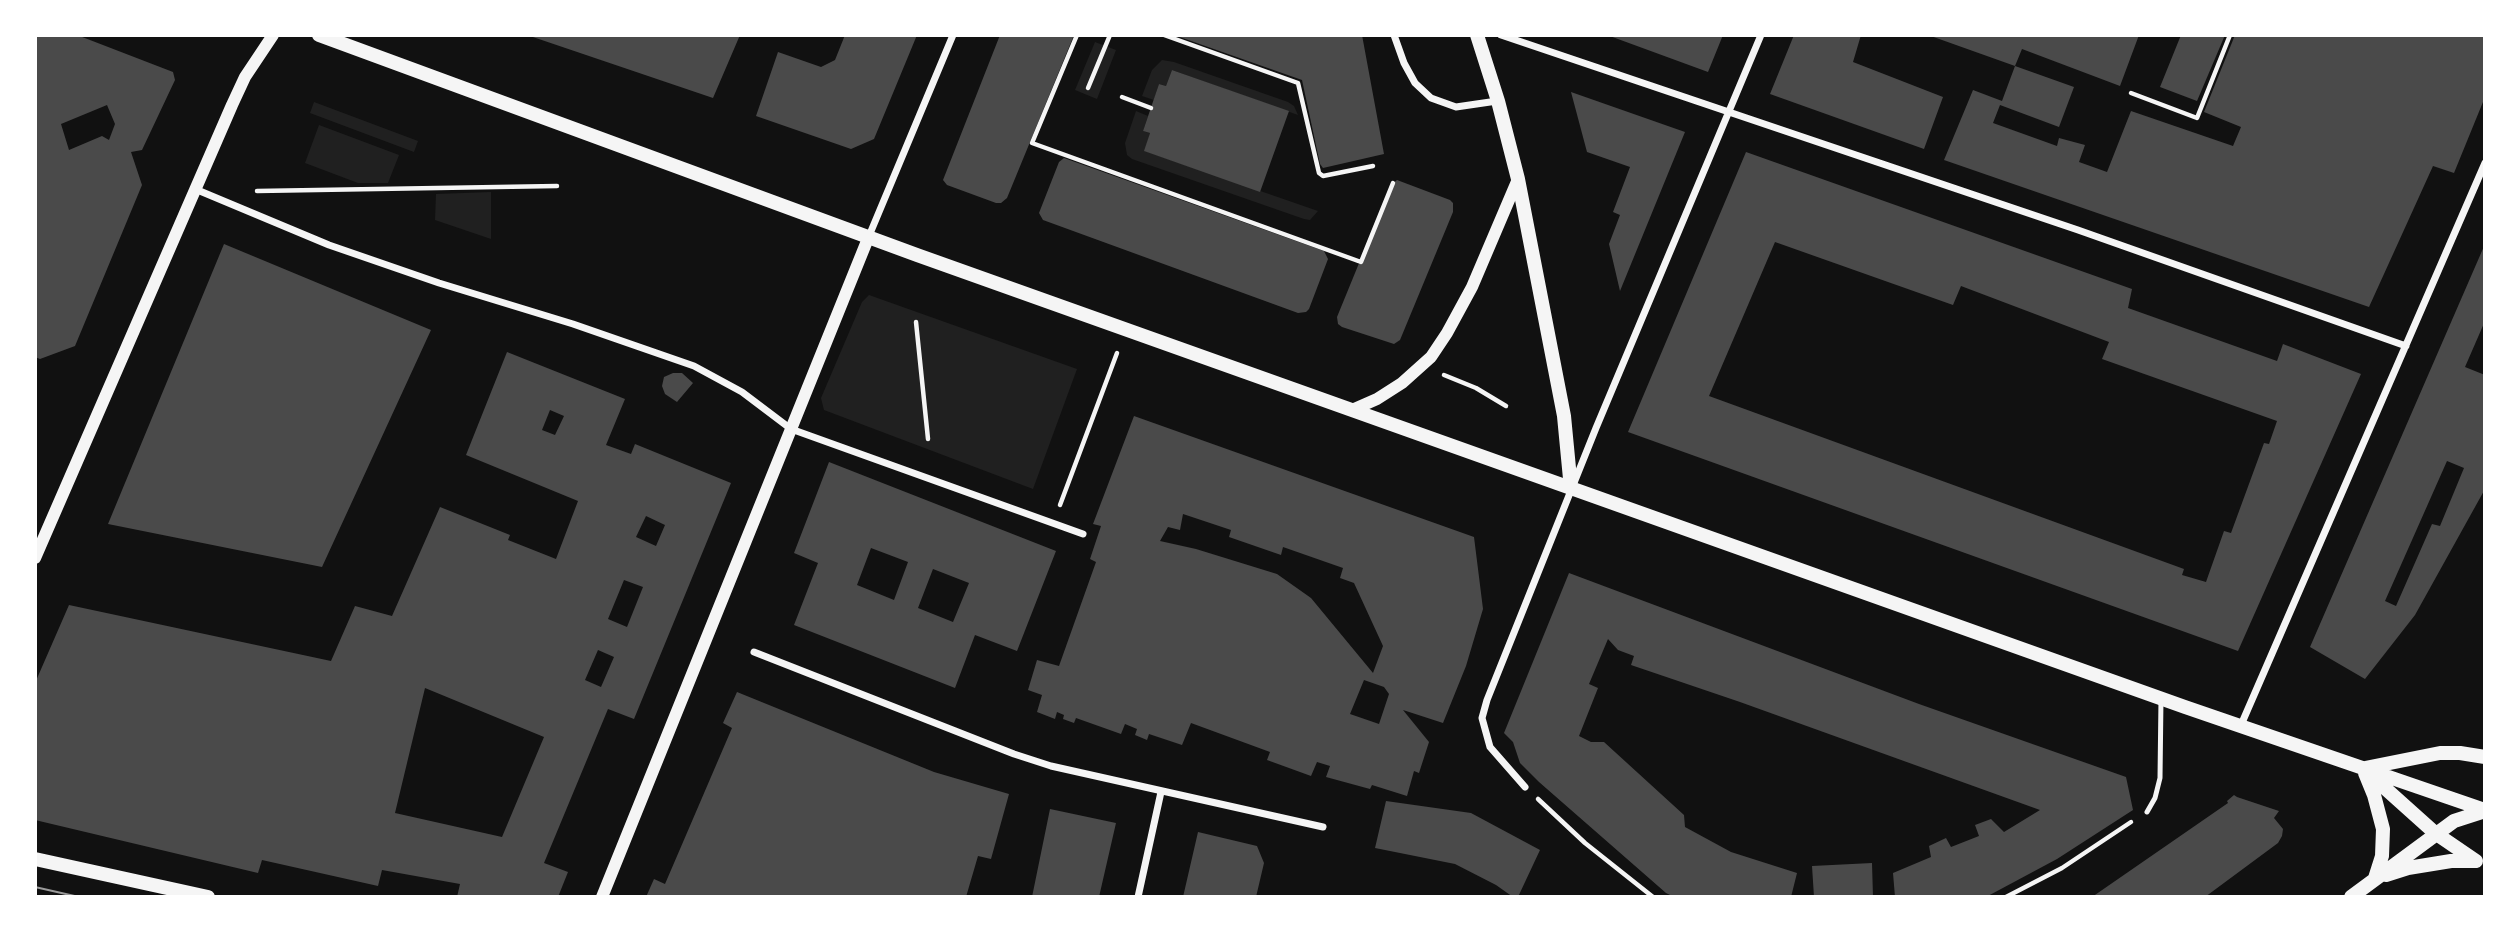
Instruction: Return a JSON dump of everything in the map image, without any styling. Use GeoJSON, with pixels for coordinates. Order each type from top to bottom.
{"type":"FeatureCollection","features":[{"type":"Feature","properties":{"kind":"main road"},"geometry":{"type":"LineString","coordinates":[[319,35],[1572,489],[2485,810]]}},
{"type":"Feature","properties":{"kind":"main road"},"geometry":{"type":"LineString","coordinates":[[1477,35],[1498,101],[1518,179],[1564,415],[1572,489]]}},
{"type":"Feature","properties":{"kind":"main road"},"geometry":{"type":"LineString","coordinates":[[2363,768],[2440,753],[2485,757]]}},
{"type":"Feature","properties":{"kind":"main road"},"geometry":{"type":"LineString","coordinates":[[2363,768],[2435,833],[2476,861],[2451,861],[2408,868],[2375,879]]}},
{"type":"Feature","properties":{"kind":"main road"},"geometry":{"type":"LineString","coordinates":[[2363,768],[2383,829],[2382,856],[2375,879]]}},
{"type":"Feature","properties":{"kind":"main road"},"geometry":{"type":"LineString","coordinates":[[2351,897],[2435,833],[2454,821],[2485,810]]}},
{"type":"Feature","properties":{"kind":"main road"},"geometry":{"type":"LineString","coordinates":[[35,859],[208,897]]}},
{"type":"Feature","properties":{"kind":"street"},"geometry":{"type":"LineString","coordinates":[[35,558],[245,77],[273,35]]}},
{"type":"Feature","properties":{"kind":"street"},"geometry":{"type":"LineString","coordinates":[[602,897],[953,35]]}},
{"type":"Feature","properties":{"kind":"street"},"geometry":{"type":"LineString","coordinates":[[1394,35],[1415,83],[1431,97],[1456,107],[1498,101]]}},
{"type":"Feature","properties":{"kind":"street"},"geometry":{"type":"LineString","coordinates":[[1501,35],[2078,230],[2406,346]]}},
{"type":"Feature","properties":{"kind":"street"},"geometry":{"type":"LineString","coordinates":[[1525,787],[1490,747],[1482,718],[1487,700],[1761,35]]}},
{"type":"Feature","properties":{"kind":"street"},"geometry":{"type":"LineString","coordinates":[[2241,725],[2485,163]]}},
{"type":"Feature","properties":{"kind":"street"},"geometry":{"type":"LineString","coordinates":[[1352,410],[1377,399],[1402,383],[1431,357],[1472,287],[1518,179]]}},
{"type":"Feature","properties":{"kind":"street"},"geometry":{"type":"LineString","coordinates":[[195,189],[330,245],[694,366],[742,392],[791,429],[1083,534]]}},
{"type":"Feature","properties":{"kind":"street"},"geometry":{"type":"LineString","coordinates":[[754,652],[1051,766],[1323,827]]}},
{"type":"Feature","properties":{"kind":"street"},"geometry":{"type":"LineString","coordinates":[[1138,897],[1161,792]]}},
{"type":"Feature","properties":{"kind":"lane"},"geometry":{"type":"LineString","coordinates":[[2147,812],[2155,798],[2160,778],[2161,698]]}},
{"type":"Feature","properties":{"kind":"path"},"geometry":{"type":"LineString","coordinates":[[1077,35],[1032,142],[1361,262],[1393,183]]}},
{"type":"Feature","properties":{"kind":"path"},"geometry":{"type":"LineString","coordinates":[[1088,88],[1110,35]]}},
{"type":"Feature","properties":{"kind":"path"},"geometry":{"type":"LineString","coordinates":[[1164,35],[1298,83],[1319,173],[1323,176],[1373,166]]}},
{"type":"Feature","properties":{"kind":"path"},"geometry":{"type":"LineString","coordinates":[[2131,93],[2197,118],[2230,35]]}},
{"type":"Feature","properties":{"kind":"path"},"geometry":{"type":"LineString","coordinates":[[1122,97],[1151,108]]}},
{"type":"Feature","properties":{"kind":"path"},"geometry":{"type":"LineString","coordinates":[[250,191],[557,186]]}},
{"type":"Feature","properties":{"kind":"path"},"geometry":{"type":"LineString","coordinates":[[916,322],[928,439]]}},
{"type":"Feature","properties":{"kind":"path"},"geometry":{"type":"LineString","coordinates":[[1054,522],[1126,329]]}},
{"type":"Feature","properties":{"kind":"path"},"geometry":{"type":"LineString","coordinates":[[1440,373],[1476,388],[1506,406]]}},
{"type":"Feature","properties":{"kind":"path"},"geometry":{"type":"LineString","coordinates":[[1525,787],[1585,843],[1653,897]]}},
{"type":"Feature","properties":{"kind":"path"},"geometry":{"type":"LineString","coordinates":[[2006,897],[2063,868],[2147,812]]}},
{"type":"Feature","properties":{"kind":"shaded area"},"geometry":{"type":"Polygon","coordinates":[[[1095,42],[1116,50],[1097,99],[1075,90],[1095,42]]]}},
{"type":"Feature","properties":{"kind":"shaded area"},"geometry":{"type":"Polygon","coordinates":[[[1162,60],[1288,102],[1294,106],[1298,115],[1172,70],[1166,86],[1159,84],[1154,100],[1142,96],[1152,70],[1162,60]]]}},
{"type":"Feature","properties":{"kind":"shaded area"},"geometry":{"type":"Polygon","coordinates":[[[314,102],[418,141],[414,152],[310,113],[314,102]]]}},
{"type":"Feature","properties":{"kind":"shaded area"},"geometry":{"type":"Polygon","coordinates":[[[1136,111],[1148,116],[1143,131],[1150,133],[1145,151],[1318,211],[1310,220],[1304,219],[1132,159],[1127,155],[1125,143],[1136,111]]]}},
{"type":"Feature","properties":{"kind":"shaded area"},"geometry":{"type":"Polygon","coordinates":[[[319,125],[399,155],[388,183],[358,183],[305,163],[319,125]]]}},
{"type":"Feature","properties":{"kind":"shaded area"},"geometry":{"type":"Polygon","coordinates":[[[491,192],[491,239],[435,220],[436,194],[491,192]]]}},
{"type":"Feature","properties":{"kind":"shaded area"},"geometry":{"type":"Polygon","coordinates":[[[869,295],[1077,369],[1033,489],[824,410],[821,398],[862,302],[869,295]]]}},
{"type":"Feature","properties":{"kind":"building"},"geometry":{"type":"Polygon","coordinates":[[[35,35],[77,35],[173,72],[175,80],[142,150],[131,152],[142,185],[75,346],[40,359],[35,357],[35,35]],[[107,105],[61,124],[69,150],[102,136],[109,140],[115,124],[107,105]]]}},
{"type":"Feature","properties":{"kind":"building"},"geometry":{"type":"Polygon","coordinates":[[[527,35],[740,35],[713,98],[527,35]]]}},
{"type":"Feature","properties":{"kind":"building"},"geometry":{"type":"Polygon","coordinates":[[[845,35],[917,35],[874,139],[851,149],[756,116],[778,52],[821,67],[835,60],[845,35]]]}},
{"type":"Feature","properties":{"kind":"building"},"geometry":{"type":"Polygon","coordinates":[[[1000,35],[1074,35],[1007,198],[996,203],[947,185],[943,180],[1000,35]]]}},
{"type":"Feature","properties":{"kind":"building"},"geometry":{"type":"Polygon","coordinates":[[[1174,35],[1362,35],[1384,154],[1323,168],[1302,80],[1174,35]]]}},
{"type":"Feature","properties":{"kind":"building"},"geometry":{"type":"Polygon","coordinates":[[[1607,35],[1723,35],[1708,72],[1607,35]]]}},
{"type":"Feature","properties":{"kind":"building"},"geometry":{"type":"Polygon","coordinates":[[[1794,35],[1861,35],[1853,62],[1943,97],[1924,149],[1770,94],[1794,35]]]}},
{"type":"Feature","properties":{"kind":"building"},"geometry":{"type":"Polygon","coordinates":[[[1928,35],[2139,35],[2120,86],[2022,49],[2015,66],[1928,35]]]}},
{"type":"Feature","properties":{"kind":"building"},"geometry":{"type":"Polygon","coordinates":[[[2181,35],[2225,35],[2197,101],[2160,87],[2181,35]]]}},
{"type":"Feature","properties":{"kind":"building"},"geometry":{"type":"Polygon","coordinates":[[[2235,35],[2485,35],[2485,97],[2454,173],[2433,166],[2369,307],[1944,160],[1973,90],[2002,101],[2015,66],[2074,87],[2059,127],[2000,105],[1993,123],[2057,146],[2059,138],[2085,145],[2079,162],[2107,172],[2131,111],[2233,146],[2241,127],[2204,112],[2235,35]]]}},
{"type":"Feature","properties":{"kind":"building"},"geometry":{"type":"Polygon","coordinates":[[[1172,70],[1289,111],[1260,192],[1144,151],[1150,133],[1143,131],[1159,84],[1166,86],[1172,70]]]}},
{"type":"Feature","properties":{"kind":"building"},"geometry":{"type":"Polygon","coordinates":[[[1571,92],[1685,132],[1620,291],[1609,244],[1620,215],[1613,212],[1630,167],[1587,152],[1571,92]]]}},
{"type":"Feature","properties":{"kind":"building"},"geometry":{"type":"Polygon","coordinates":[[[1746,152],[2132,289],[2128,308],[2277,361],[2283,344],[2361,374],[2238,651],[1628,432],[1746,152]],[[1775,242],[1709,396],[2184,569],[2182,575],[2206,582],[2224,531],[2231,533],[2264,443],[2269,444],[2277,421],[2102,359],[2109,342],[1961,286],[1953,305],[1775,242]]]}},
{"type":"Feature","properties":{"kind":"building"},"geometry":{"type":"Polygon","coordinates":[[[1064,158],[1324,251],[1328,259],[1309,309],[1298,313],[1043,220],[1039,213],[1059,162],[1064,158]]]}},
{"type":"Feature","properties":{"kind":"building"},"geometry":{"type":"Polygon","coordinates":[[[1397,180],[1450,200],[1453,203],[1453,212],[1400,340],[1394,344],[1342,327],[1338,324],[1337,317],[1391,185],[1397,180]]]}},
{"type":"Feature","properties":{"kind":"building"},"geometry":{"type":"Polygon","coordinates":[[[224,244],[431,330],[322,567],[108,524],[224,244]]]}},
{"type":"Feature","properties":{"kind":"building"},"geometry":{"type":"Polygon","coordinates":[[[2485,244],[2485,321],[2465,367],[2485,375],[2485,489],[2415,615],[2365,679],[2310,647],[2485,244]],[[2447,461],[2385,601],[2396,606],[2432,524],[2440,526],[2464,468],[2447,461]]]}},
{"type":"Feature","properties":{"kind":"building"},"geometry":{"type":"Polygon","coordinates":[[[507,352],[625,399],[606,445],[631,454],[635,444],[731,483],[634,719],[608,709],[544,863],[568,872],[558,897],[457,897],[460,884],[382,870],[378,886],[262,860],[258,873],[35,820],[35,683],[69,605],[331,661],[355,606],[392,616],[440,507],[510,535],[508,540],[556,559],[578,501],[466,455],[507,352]],[[550,410],[542,430],[555,435],[564,416],[550,410]],[[646,516],[636,537],[656,546],[665,525],[646,516]],[[624,580],[608,619],[627,627],[643,587],[624,580]],[[598,650],[585,680],[601,687],[614,657],[598,650]],[[425,688],[395,813],[502,837],[544,737],[425,688]]]}},
{"type":"Feature","properties":{"kind":"building"},"geometry":{"type":"Polygon","coordinates":[[[682,373],[693,383],[677,402],[665,394],[662,386],[664,377],[682,373]]]}},
{"type":"Feature","properties":{"kind":"building"},"geometry":{"type":"Polygon","coordinates":[[[1134,416],[1474,537],[1483,609],[1466,666],[1443,723],[1403,710],[1429,742],[1419,773],[1414,771],[1407,796],[1372,785],[1370,789],[1326,777],[1330,766],[1317,762],[1311,776],[1267,760],[1270,752],[1191,723],[1182,745],[1149,734],[1147,740],[1135,735],[1137,729],[1125,724],[1121,734],[1076,718],[1074,723],[1063,719],[1064,715],[1057,712],[1055,719],[1037,712],[1042,695],[1028,690],[1037,660],[1059,666],[1096,562],[1090,559],[1101,526],[1093,524],[1134,416]],[[1183,514],[1180,530],[1168,527],[1160,541],[1277,574],[1311,598],[1373,673],[1383,646],[1354,583],[1340,578],[1343,568],[1283,547],[1281,555],[1229,537],[1231,530],[1183,514]],[[1364,680],[1350,714],[1379,724],[1389,694],[1384,687],[1364,680]]]}},
{"type":"Feature","properties":{"kind":"building"},"geometry":{"type":"Polygon","coordinates":[[[829,462],[1056,551],[1017,651],[975,635],[955,688],[794,625],[818,563],[794,553],[829,462]],[[871,548],[857,585],[894,600],[908,562],[871,548]],[[933,569],[918,608],[953,622],[969,583],[933,569]]]}},
{"type":"Feature","properties":{"kind":"building"},"geometry":{"type":"Polygon","coordinates":[[[1569,573],[1919,704],[2126,777],[2133,810],[2057,859],[1986,897],[1895,897],[1893,873],[1931,857],[1929,846],[1946,838],[1951,847],[1979,836],[1975,825],[1991,819],[2004,832],[2040,810],[1631,665],[1634,656],[1618,650],[1608,639],[1589,684],[1598,688],[1579,736],[1591,742],[1604,742],[1684,815],[1685,827],[1731,852],[1797,873],[1791,897],[1674,897],[1666,893],[1539,782],[1520,763],[1513,742],[1504,733],[1569,573]]]}},
{"type":"Feature","properties":{"kind":"building"},"geometry":{"type":"Polygon","coordinates":[[[737,692],[934,772],[1009,794],[991,859],[978,856],[966,897],[646,897],[654,879],[665,884],[732,728],[723,723],[737,692]]]}},
{"type":"Feature","properties":{"kind":"building"},"geometry":{"type":"Polygon","coordinates":[[[2234,795],[2279,811],[2274,818],[2283,829],[2282,836],[2278,843],[2205,897],[2092,897],[2228,803],[2234,795]]]}},
{"type":"Feature","properties":{"kind":"building"},"geometry":{"type":"Polygon","coordinates":[[[1386,801],[1471,813],[1540,850],[1518,897],[1513,897],[1455,864],[1375,848],[1386,801]]]}},
{"type":"Feature","properties":{"kind":"building"},"geometry":{"type":"Polygon","coordinates":[[[1050,809],[1116,823],[1099,897],[1032,897],[1050,809]]]}},
{"type":"Feature","properties":{"kind":"building"},"geometry":{"type":"Polygon","coordinates":[[[1198,832],[1257,846],[1264,863],[1256,897],[1183,897],[1198,832]]]}},
{"type":"Feature","properties":{"kind":"building"},"geometry":{"type":"Polygon","coordinates":[[[1872,863],[1873,897],[1814,897],[1812,866],[1872,863]]]}},
{"type":"Feature","properties":{"kind":"tram line"},"geometry":{"type":"LineString","coordinates":[[35,887],[79,897]]}}]}
